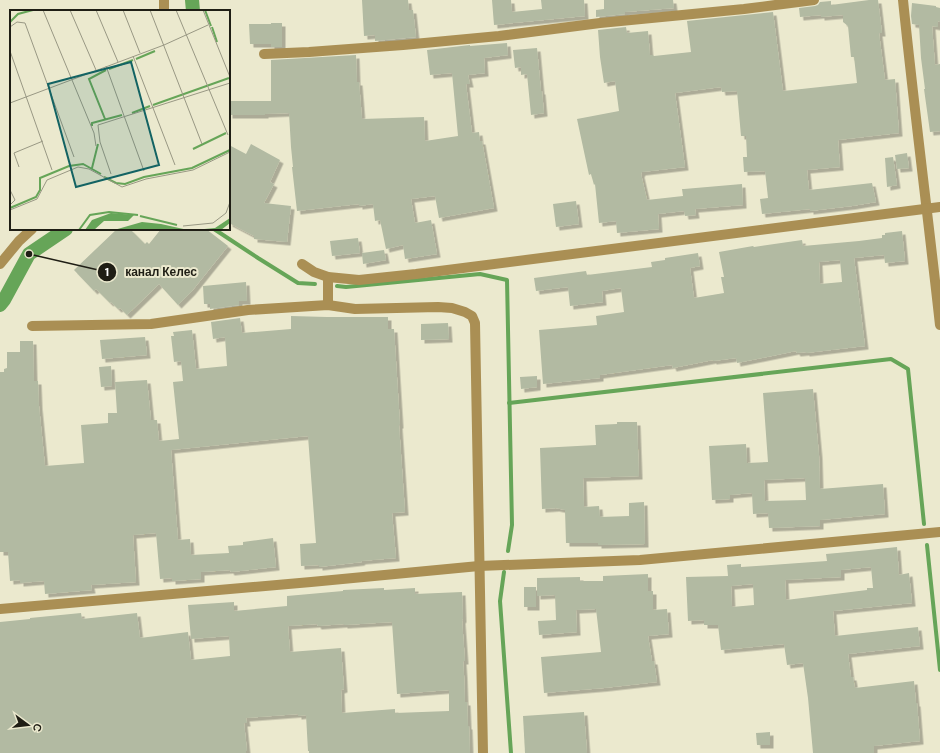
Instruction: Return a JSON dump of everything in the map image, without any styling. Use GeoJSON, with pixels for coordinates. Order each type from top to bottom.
{"type":"FeatureCollection","features":[{"type":"Feature","properties":{"kind":"street"},"geometry":{"type":"LineString","coordinates":[[264,54],[403,45],[744,9],[814,0]]}},
{"type":"Feature","properties":{"kind":"street"},"geometry":{"type":"LineString","coordinates":[[902,0],[940,325]]}},
{"type":"Feature","properties":{"kind":"street"},"geometry":{"type":"LineString","coordinates":[[302,264],[314,272],[328,277],[359,280],[940,207]]}},
{"type":"Feature","properties":{"kind":"street"},"geometry":{"type":"LineString","coordinates":[[0,264],[19,241],[31,230]]}},
{"type":"Feature","properties":{"kind":"street"},"geometry":{"type":"LineString","coordinates":[[328,277],[328,306]]}},
{"type":"Feature","properties":{"kind":"street"},"geometry":{"type":"LineString","coordinates":[[32,326],[150,324],[248,310],[328,306],[355,309],[438,307],[452,308],[472,316],[475,323],[483,753]]}},
{"type":"Feature","properties":{"kind":"street"},"geometry":{"type":"LineString","coordinates":[[0,608],[311,582],[479,566],[640,560],[940,532]]}},
{"type":"Feature","properties":{"kind":"building"},"geometry":{"type":"Polygon","coordinates":[[[362,0],[408,0],[409,10],[413,10],[416,37],[375,41],[375,35],[364,36],[362,0]]]}},
{"type":"Feature","properties":{"kind":"building"},"geometry":{"type":"Polygon","coordinates":[[[492,0],[511,0],[512,12],[542,9],[541,0],[584,0],[585,16],[494,25],[492,0]]]}},
{"type":"Feature","properties":{"kind":"building"},"geometry":{"type":"Polygon","coordinates":[[[604,0],[673,0],[674,8],[625,12],[625,14],[596,17],[596,10],[604,9],[604,0]]]}},
{"type":"Feature","properties":{"kind":"building"},"geometry":{"type":"Polygon","coordinates":[[[878,0],[882,33],[879,33],[885,80],[895,79],[899,133],[838,140],[840,167],[807,170],[809,190],[872,183],[876,202],[810,211],[810,209],[762,214],[760,199],[768,198],[765,171],[744,172],[743,157],[747,157],[746,136],[741,136],[737,91],[722,92],[721,87],[675,93],[685,167],[642,172],[641,174],[647,200],[683,196],[682,189],[742,184],[743,205],[695,209],[696,215],[685,216],[684,211],[658,214],[659,229],[617,233],[616,221],[599,223],[595,184],[594,185],[591,174],[589,175],[577,119],[619,111],[615,81],[604,83],[598,30],[626,27],[627,33],[648,31],[650,55],[654,56],[691,52],[687,21],[773,12],[783,91],[857,83],[854,57],[851,57],[848,26],[843,22],[843,15],[800,17],[799,8],[815,6],[820,2],[831,1],[831,5],[878,0]]]}},
{"type":"Feature","properties":{"kind":"building"},"geometry":{"type":"Polygon","coordinates":[[[912,3],[936,6],[940,8],[940,22],[938,21],[938,27],[932,26],[935,65],[940,64],[940,131],[930,132],[924,89],[919,25],[912,24],[912,3]]]}},
{"type":"Feature","properties":{"kind":"building"},"geometry":{"type":"Polygon","coordinates":[[[282,23],[282,47],[271,47],[271,44],[250,44],[249,24],[282,23]]]}},
{"type":"Feature","properties":{"kind":"building"},"geometry":{"type":"Polygon","coordinates":[[[507,43],[508,55],[484,58],[485,73],[468,75],[470,84],[466,84],[472,133],[479,132],[480,141],[482,141],[494,208],[439,218],[435,196],[411,199],[415,223],[431,220],[437,254],[405,259],[403,245],[386,249],[380,220],[375,221],[373,204],[359,206],[359,204],[297,211],[292,167],[289,113],[230,115],[230,101],[271,101],[271,60],[356,55],[357,82],[359,82],[362,119],[424,117],[425,141],[458,136],[452,73],[430,75],[427,50],[507,43]]]}},
{"type":"Feature","properties":{"kind":"building"},"geometry":{"type":"Polygon","coordinates":[[[537,48],[544,113],[531,115],[527,74],[521,75],[521,67],[515,68],[513,50],[537,48]]]}},
{"type":"Feature","properties":{"kind":"building"},"geometry":{"type":"Polygon","coordinates":[[[251,144],[280,160],[270,182],[274,184],[264,203],[291,206],[287,242],[254,239],[254,236],[230,224],[230,146],[246,154],[251,144]]]}},
{"type":"Feature","properties":{"kind":"building"},"geometry":{"type":"Polygon","coordinates":[[[907,153],[909,168],[897,169],[895,155],[907,153]]]}},
{"type":"Feature","properties":{"kind":"building"},"geometry":{"type":"Polygon","coordinates":[[[893,157],[897,185],[887,187],[885,158],[893,157]]]}},
{"type":"Feature","properties":{"kind":"building"},"geometry":{"type":"Polygon","coordinates":[[[576,201],[579,224],[556,227],[553,204],[576,201]]]}},
{"type":"Feature","properties":{"kind":"building"},"geometry":{"type":"Polygon","coordinates":[[[116,230],[131,230],[145,244],[147,242],[149,244],[160,230],[207,230],[228,246],[192,291],[178,305],[159,284],[127,315],[120,308],[118,309],[111,302],[110,303],[96,289],[94,291],[74,270],[116,230]]]}},
{"type":"Feature","properties":{"kind":"building"},"geometry":{"type":"Polygon","coordinates":[[[902,231],[905,261],[885,263],[884,255],[854,258],[865,346],[806,353],[797,353],[796,351],[737,363],[736,358],[713,360],[673,368],[672,365],[600,375],[600,378],[543,384],[539,330],[597,325],[596,316],[624,312],[621,288],[602,291],[603,302],[570,306],[568,287],[536,291],[534,278],[586,271],[587,275],[652,267],[651,262],[665,260],[665,258],[698,253],[700,266],[690,268],[694,298],[724,293],[721,277],[724,277],[719,252],[802,240],[803,246],[859,241],[882,238],[882,235],[885,235],[885,233],[902,231]],[[840,260],[819,262],[820,284],[842,282],[840,260]]]}},
{"type":"Feature","properties":{"kind":"building"},"geometry":{"type":"Polygon","coordinates":[[[358,238],[360,253],[332,256],[330,241],[358,238]]]}},
{"type":"Feature","properties":{"kind":"building"},"geometry":{"type":"Polygon","coordinates":[[[384,250],[386,260],[363,264],[362,253],[384,250]]]}},
{"type":"Feature","properties":{"kind":"building"},"geometry":{"type":"Polygon","coordinates":[[[246,282],[247,301],[239,301],[239,305],[210,309],[210,304],[204,304],[203,286],[246,282]]]}},
{"type":"Feature","properties":{"kind":"building"},"geometry":{"type":"Polygon","coordinates":[[[291,316],[388,317],[388,329],[394,329],[405,512],[392,513],[396,558],[319,567],[319,565],[301,566],[300,544],[316,543],[308,436],[171,450],[178,540],[190,539],[191,555],[229,553],[228,546],[243,545],[243,542],[273,538],[276,567],[231,572],[230,570],[201,572],[201,579],[172,581],[172,578],[160,579],[156,533],[133,535],[136,582],[91,585],[92,590],[45,594],[44,581],[20,583],[20,580],[10,581],[8,552],[0,552],[0,372],[4,372],[4,369],[7,368],[7,352],[20,352],[20,341],[33,341],[34,381],[38,381],[45,466],[84,463],[81,425],[108,423],[108,413],[117,413],[115,382],[147,380],[151,420],[157,420],[159,441],[179,439],[173,382],[183,381],[181,361],[174,362],[171,336],[174,336],[173,332],[192,330],[196,369],[227,366],[225,337],[213,339],[211,322],[240,318],[242,333],[291,329],[291,316]]]}},
{"type":"Feature","properties":{"kind":"building"},"geometry":{"type":"Polygon","coordinates":[[[448,323],[449,339],[421,340],[421,324],[448,323]]]}},
{"type":"Feature","properties":{"kind":"building"},"geometry":{"type":"Polygon","coordinates":[[[145,337],[147,355],[102,359],[100,340],[145,337]]]}},
{"type":"Feature","properties":{"kind":"building"},"geometry":{"type":"Polygon","coordinates":[[[111,366],[112,386],[101,387],[99,367],[111,366]]]}},
{"type":"Feature","properties":{"kind":"building"},"geometry":{"type":"Polygon","coordinates":[[[537,376],[537,387],[521,389],[520,377],[537,376]]]}},
{"type":"Feature","properties":{"kind":"building"},"geometry":{"type":"Polygon","coordinates":[[[813,389],[819,455],[820,489],[883,484],[885,514],[820,520],[820,526],[769,528],[768,513],[753,514],[752,493],[730,495],[730,499],[712,500],[709,446],[746,444],[747,463],[768,462],[763,393],[813,389]],[[805,478],[764,480],[765,501],[806,500],[805,478]]]}},
{"type":"Feature","properties":{"kind":"building"},"geometry":{"type":"Polygon","coordinates":[[[617,422],[637,422],[639,476],[583,478],[584,507],[599,506],[600,517],[629,516],[629,503],[644,502],[645,544],[598,545],[598,543],[566,543],[565,510],[556,508],[542,509],[540,448],[596,445],[595,425],[617,424],[617,422]]]}},
{"type":"Feature","properties":{"kind":"building"},"geometry":{"type":"Polygon","coordinates":[[[897,547],[899,575],[909,573],[912,603],[833,611],[835,636],[918,627],[920,646],[848,654],[851,677],[853,677],[855,688],[914,681],[920,741],[874,746],[874,753],[813,753],[803,663],[787,665],[784,644],[721,650],[718,625],[704,625],[704,620],[688,621],[686,577],[728,576],[727,565],[741,564],[741,567],[827,561],[826,554],[897,547]],[[871,567],[841,570],[841,577],[785,580],[786,600],[873,588],[871,567]],[[753,584],[731,586],[732,607],[754,605],[753,584]]]}},
{"type":"Feature","properties":{"kind":"building"},"geometry":{"type":"Polygon","coordinates":[[[648,574],[648,591],[653,591],[653,610],[667,609],[669,634],[648,636],[657,682],[544,693],[541,657],[601,652],[596,609],[576,610],[577,632],[539,635],[538,621],[556,620],[555,595],[537,596],[537,578],[580,577],[580,581],[603,581],[603,576],[648,574]]]}},
{"type":"Feature","properties":{"kind":"building"},"geometry":{"type":"Polygon","coordinates":[[[524,587],[536,587],[536,607],[524,607],[524,587]]]}},
{"type":"Feature","properties":{"kind":"building"},"geometry":{"type":"Polygon","coordinates":[[[415,588],[415,594],[462,592],[465,702],[467,702],[470,753],[309,753],[306,715],[298,716],[298,714],[246,718],[247,723],[244,723],[246,753],[0,753],[0,622],[81,613],[82,619],[137,613],[140,638],[188,632],[191,660],[230,656],[229,636],[191,639],[188,605],[234,602],[234,611],[287,606],[287,596],[343,590],[415,588]],[[392,622],[288,626],[290,652],[341,648],[344,689],[341,690],[342,713],[395,709],[395,713],[449,711],[449,690],[397,694],[392,622]]]}},
{"type":"Feature","properties":{"kind":"building"},"geometry":{"type":"Polygon","coordinates":[[[584,712],[587,753],[525,753],[523,716],[584,712]]]}},
{"type":"Feature","properties":{"kind":"building"},"geometry":{"type":"Polygon","coordinates":[[[770,732],[770,745],[757,745],[756,733],[770,732]]]}},
{"type":"Feature","properties":{"kind":"waterway"},"geometry":{"type":"LineString","coordinates":[[192,0],[193,10]]}},
{"type":"Feature","properties":{"kind":"waterway"},"geometry":{"type":"LineString","coordinates":[[0,305],[29,254],[65,230]]}},
{"type":"Feature","properties":{"kind":"waterway"},"geometry":{"type":"LineString","coordinates":[[216,230],[298,283],[315,284]]}},
{"type":"Feature","properties":{"kind":"waterway"},"geometry":{"type":"LineString","coordinates":[[337,286],[346,287],[480,274],[507,280],[512,525],[508,551]]}},
{"type":"Feature","properties":{"kind":"waterway"},"geometry":{"type":"LineString","coordinates":[[509,403],[891,359],[908,369],[924,524]]}},
{"type":"Feature","properties":{"kind":"waterway"},"geometry":{"type":"LineString","coordinates":[[927,545],[940,670]]}},
{"type":"Feature","properties":{"kind":"waterway"},"geometry":{"type":"LineString","coordinates":[[504,572],[500,601],[511,753]]}},
{"type":"Feature","properties":{"kind":"place","name":"канал Келес"},"geometry":{"type":"Point","coordinates":[29,254]}}]}
